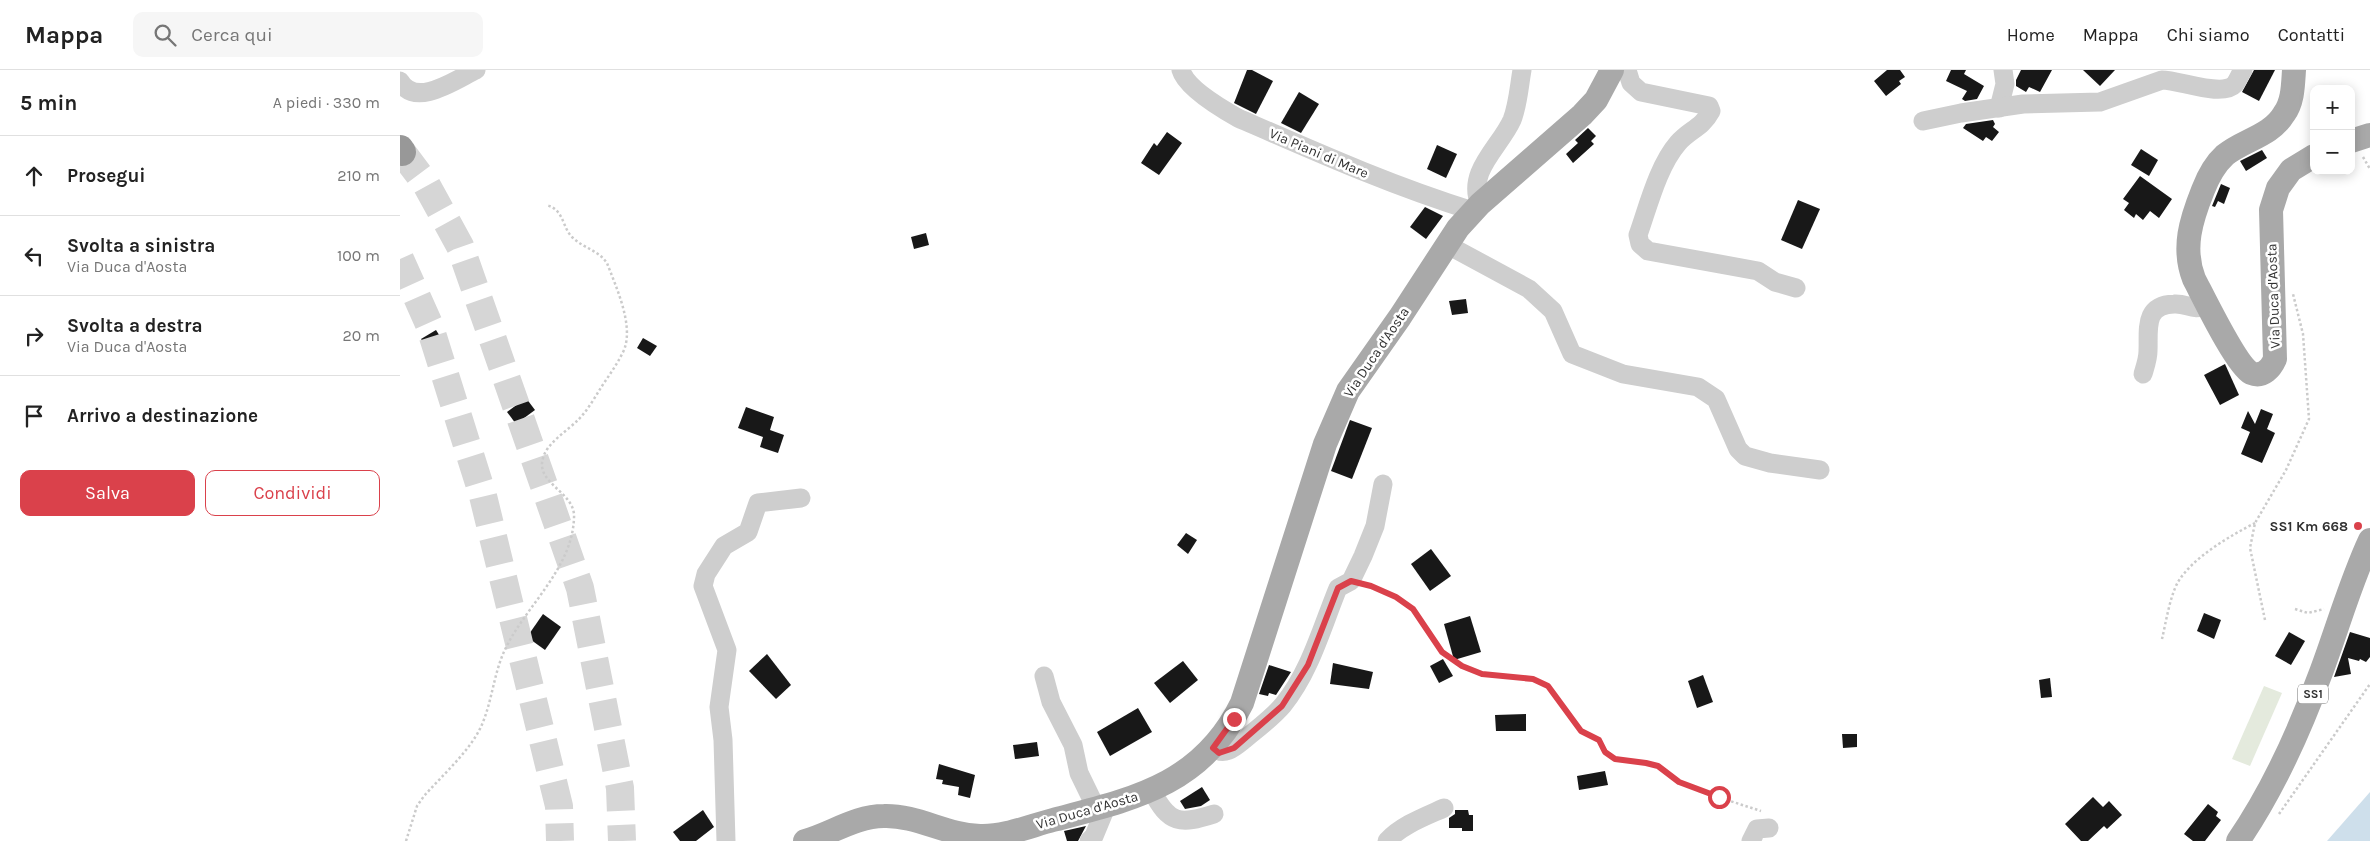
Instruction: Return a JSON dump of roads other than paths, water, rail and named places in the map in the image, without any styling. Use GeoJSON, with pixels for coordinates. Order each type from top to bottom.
{"type":"FeatureCollection","features":[{"type":"Feature","properties":{"kind":"main road","name":"Via Duca d'Aosta"},"geometry":{"type":"LineString","coordinates":[[805,841],[848,824],[882,816],[914,820],[950,832],[982,836],[999,834],[1101,807],[1152,791],[1176,777],[1213,748],[1226,731],[1242,703],[1325,444],[1348,390],[1400,317],[1446,244],[1476,208],[1582,115],[1596,100],[1612,70]]}},
{"type":"Feature","properties":{"kind":"main road","name":"Via Duca d'Aosta"},"geometry":{"type":"LineString","coordinates":[[2294,70],[2293,90],[2285,114],[2266,132],[2226,154],[2210,172],[2192,216],[2187,249],[2189,266],[2208,305],[2244,367],[2258,374],[2271,368],[2276,339],[2271,210],[2278,188],[2291,170],[2310,158]]}},
{"type":"Feature","properties":{"kind":"main road"},"geometry":{"type":"LineString","coordinates":[[2355,140],[2370,135]]}},
{"type":"Feature","properties":{"kind":"main road","name":"SS1"},"geometry":{"type":"LineString","coordinates":[[2238,841],[2289,752],[2320,676],[2370,540]]}},
{"type":"Feature","properties":{"kind":"street"},"geometry":{"type":"LineString","coordinates":[[400,81],[403,87],[411,91],[426,92],[440,90],[476,70]]}},
{"type":"Feature","properties":{"kind":"street","name":"Via Piani di Mare"},"geometry":{"type":"LineString","coordinates":[[1181,70],[1183,79],[1222,110],[1238,118],[1415,193],[1476,208]]}},
{"type":"Feature","properties":{"kind":"street"},"geometry":{"type":"LineString","coordinates":[[1476,208],[1475,193],[1482,170],[1492,148],[1511,123],[1516,110],[1522,70]]}},
{"type":"Feature","properties":{"kind":"street"},"geometry":{"type":"LineString","coordinates":[[1628,70],[1631,83],[1641,92],[1709,106],[1711,111],[1706,121],[1678,142],[1661,172],[1638,235],[1640,244],[1648,251],[1758,271],[1775,282],[1796,288]]}},
{"type":"Feature","properties":{"kind":"street"},"geometry":{"type":"LineString","coordinates":[[1999,108],[2004,84],[2003,70]]}},
{"type":"Feature","properties":{"kind":"street"},"geometry":{"type":"LineString","coordinates":[[1923,121],[1961,113],[2023,104],[2100,102],[2162,80],[2172,80],[2216,90],[2226,89],[2234,84],[2243,70]]}},
{"type":"Feature","properties":{"kind":"street"},"geometry":{"type":"LineString","coordinates":[[1446,244],[1529,289],[1553,310],[1572,354],[1623,374],[1698,387],[1716,399],[1738,450],[1745,456],[1770,463],[1820,470]]}},
{"type":"Feature","properties":{"kind":"street"},"geometry":{"type":"LineString","coordinates":[[2143,374],[2148,352],[2147,333],[2151,315],[2162,306],[2176,303],[2193,309],[2208,305]]}},
{"type":"Feature","properties":{"kind":"street"},"geometry":{"type":"LineString","coordinates":[[1213,748],[1219,753],[1224,753],[1234,748],[1282,706],[1308,665],[1338,588],[1351,581],[1376,526],[1383,484]]}},
{"type":"Feature","properties":{"kind":"street"},"geometry":{"type":"LineString","coordinates":[[726,841],[723,740],[719,707],[727,650],[703,586],[704,579],[724,546],[748,532],[758,503],[801,498]]}},
{"type":"Feature","properties":{"kind":"street"},"geometry":{"type":"LineString","coordinates":[[1044,676],[1051,702],[1073,745],[1080,773],[1101,807],[1094,836],[1088,841]]}},
{"type":"Feature","properties":{"kind":"street"},"geometry":{"type":"LineString","coordinates":[[1152,791],[1162,810],[1175,819],[1193,820],[1214,814]]}},
{"type":"Feature","properties":{"kind":"street"},"geometry":{"type":"LineString","coordinates":[[1387,841],[1394,834],[1444,808]]}},
{"type":"Feature","properties":{"kind":"street"},"geometry":{"type":"LineString","coordinates":[[1751,841],[1757,829],[1769,828]]}},
{"type":"Feature","properties":{"kind":"water"},"geometry":{"type":"Polygon","coordinates":[[[2370,792],[2370,841],[2327,841],[2370,792]]]}},
{"type":"Feature","properties":{"kind":"tunnel"},"geometry":{"type":"LineString","coordinates":[[402,152],[426,184],[460,246],[580,588],[620,788],[622,841]]}},
{"type":"Feature","properties":{"kind":"tunnel"},"geometry":{"type":"LineString","coordinates":[[400,259],[429,324],[483,496],[559,806],[560,841]]}},
{"type":"Feature","properties":{"kind":"place","name":"SS1 Km 668"},"geometry":{"type":"Point","coordinates":[2358,526]}}]}
